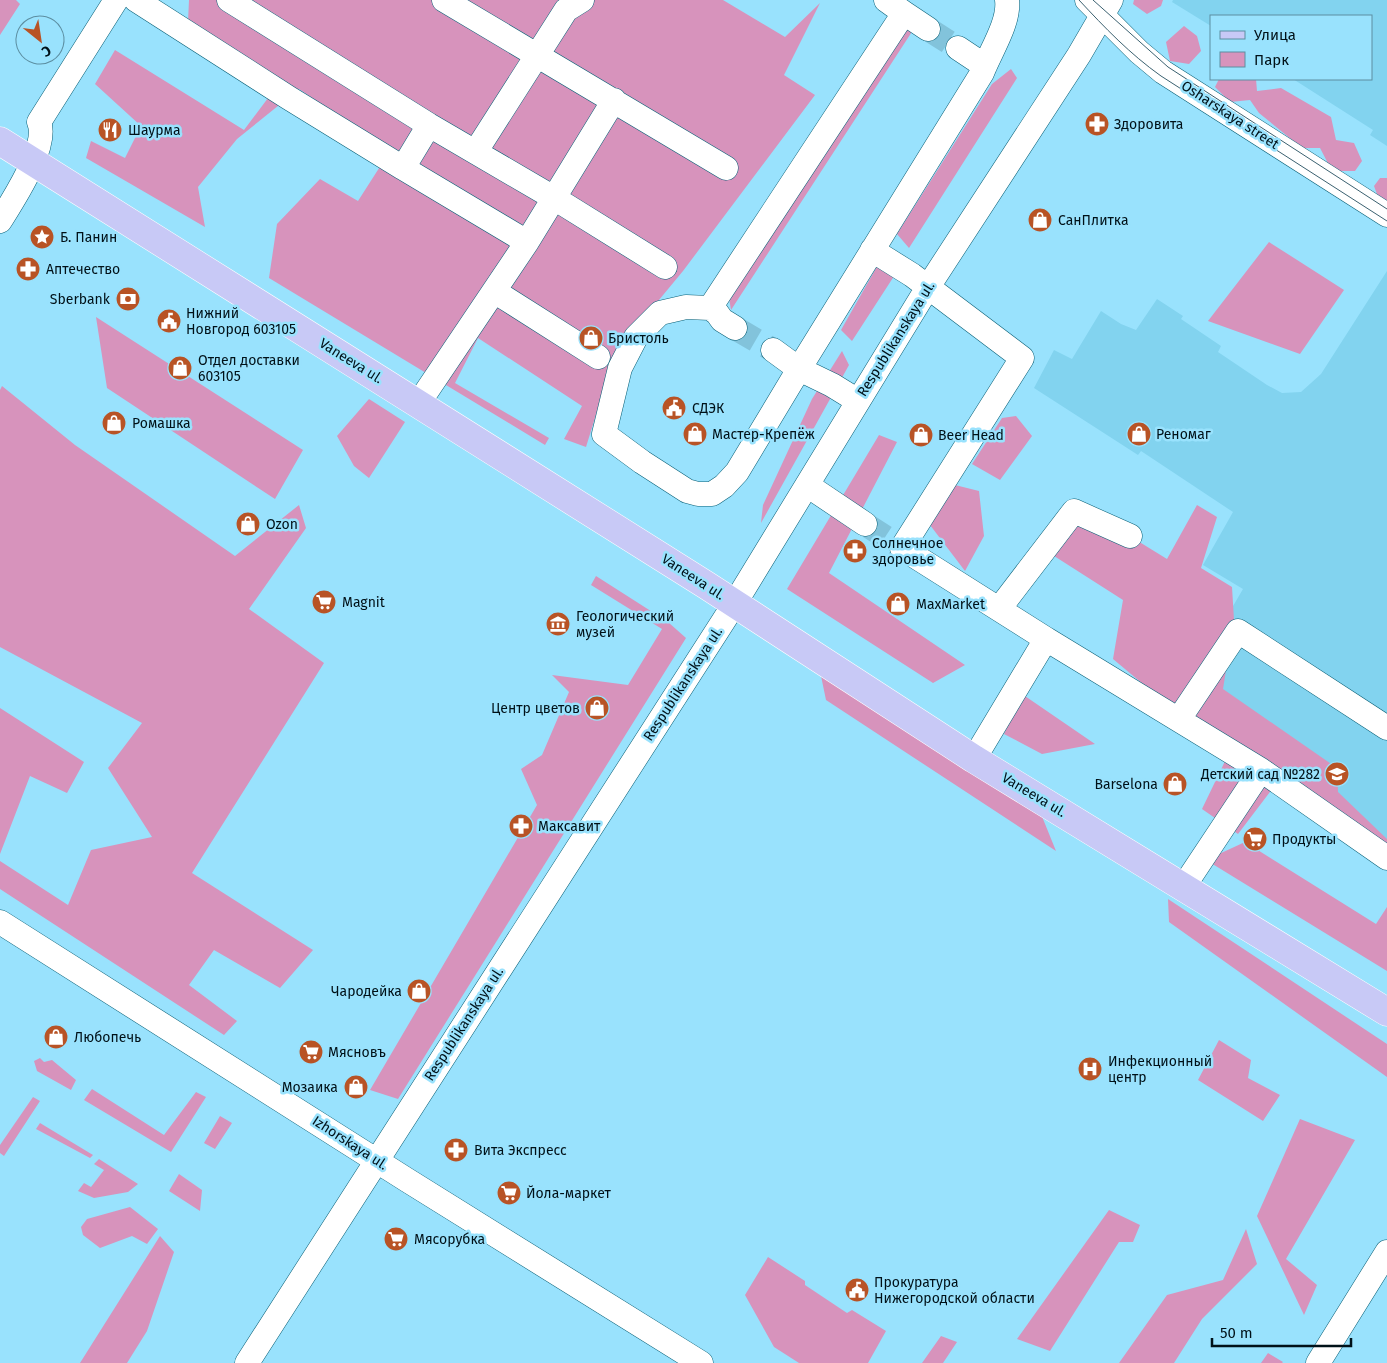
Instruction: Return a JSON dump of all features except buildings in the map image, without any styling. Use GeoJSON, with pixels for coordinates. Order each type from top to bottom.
{"type":"FeatureCollection","features":[{"type":"Feature","properties":{"kind":"main road","name":"Vaneeva ul."},"geometry":{"type":"LineString","coordinates":[[0,141],[734,603],[974,759],[1387,1012]]}},
{"type":"Feature","properties":{"kind":"street"},"geometry":{"type":"LineString","coordinates":[[0,221],[33,162],[42,129],[39,122],[116,0]]}},
{"type":"Feature","properties":{"kind":"street"},"geometry":{"type":"LineString","coordinates":[[136,0],[289,98],[527,242]]}},
{"type":"Feature","properties":{"kind":"street"},"geometry":{"type":"LineString","coordinates":[[229,0],[430,125],[554,198],[665,267]]}},
{"type":"Feature","properties":{"kind":"street"},"geometry":{"type":"LineString","coordinates":[[444,0],[726,168]]}},
{"type":"Feature","properties":{"kind":"street"},"geometry":{"type":"LineString","coordinates":[[476,151],[566,10],[582,0]]}},
{"type":"Feature","properties":{"kind":"street"},"geometry":{"type":"LineString","coordinates":[[735,328],[722,320],[710,308],[686,307],[660,313],[636,337],[620,368],[604,434],[642,462],[687,491],[698,494],[712,494],[724,486],[737,472],[982,73],[1002,26],[1008,7],[1007,0]]}},
{"type":"Feature","properties":{"kind":"street"},"geometry":{"type":"LineString","coordinates":[[710,308],[895,6],[928,29]]}},
{"type":"Feature","properties":{"kind":"street","name":"Osharskaya street"},"geometry":{"type":"LineString","coordinates":[[1100,6],[1139,52],[1170,76],[1387,215]]}},
{"type":"Feature","properties":{"kind":"street","name":"Respublikanskaya ul."},"geometry":{"type":"LineString","coordinates":[[247,1363],[734,603],[1100,6]]}},
{"type":"Feature","properties":{"kind":"street"},"geometry":{"type":"LineString","coordinates":[[958,48],[985,66]]}},
{"type":"Feature","properties":{"kind":"street"},"geometry":{"type":"LineString","coordinates":[[418,404],[527,242],[614,100]]}},
{"type":"Feature","properties":{"kind":"street"},"geometry":{"type":"LineString","coordinates":[[403,168],[430,125]]}},
{"type":"Feature","properties":{"kind":"street"},"geometry":{"type":"LineString","coordinates":[[872,250],[912,275],[1022,358],[899,546],[1046,639],[1261,770],[1387,858]]}},
{"type":"Feature","properties":{"kind":"street"},"geometry":{"type":"LineString","coordinates":[[494,290],[598,356]]}},
{"type":"Feature","properties":{"kind":"street"},"geometry":{"type":"LineString","coordinates":[[773,350],[799,369],[832,385],[858,401]]}},
{"type":"Feature","properties":{"kind":"street"},"geometry":{"type":"LineString","coordinates":[[807,485],[865,524]]}},
{"type":"Feature","properties":{"kind":"street"},"geometry":{"type":"LineString","coordinates":[[998,609],[1074,511],[1130,536]]}},
{"type":"Feature","properties":{"kind":"street"},"geometry":{"type":"LineString","coordinates":[[1179,720],[1238,631],[1387,728]]}},
{"type":"Feature","properties":{"kind":"street"},"geometry":{"type":"LineString","coordinates":[[974,759],[1046,639]]}},
{"type":"Feature","properties":{"kind":"street"},"geometry":{"type":"LineString","coordinates":[[1184,886],[1261,770]]}},
{"type":"Feature","properties":{"kind":"street","name":"Izhorskaya ul."},"geometry":{"type":"LineString","coordinates":[[0,922],[701,1363]]}},
{"type":"Feature","properties":{"kind":"street"},"geometry":{"type":"LineString","coordinates":[[1318,1363],[1387,1252]]}},
{"type":"Feature","properties":{"kind":"shaded area"},"geometry":{"type":"Polygon","coordinates":[[[1173,0],[1387,0],[1387,146],[1370,135],[1373,130],[1295,80],[1372,80],[1372,15],[1210,15],[1210,25],[1172,2],[1173,0]]]}},
{"type":"Feature","properties":{"kind":"shaded area"},"geometry":{"type":"Polygon","coordinates":[[[1387,271],[1387,840],[1177,702],[1243,589],[1203,565],[1233,512],[1141,451],[1138,455],[1034,388],[1054,350],[1072,359],[1101,311],[1121,324],[1136,330],[1157,299],[1183,316],[1181,319],[1221,346],[1218,352],[1267,385],[1282,393],[1301,392],[1321,374],[1387,271]]]}},
{"type":"Feature","properties":{"kind":"green space"},"geometry":{"type":"Polygon","coordinates":[[[0,0],[16,0],[20,4],[0,35],[0,0]]]}},
{"type":"Feature","properties":{"kind":"green space"},"geometry":{"type":"Polygon","coordinates":[[[189,0],[723,0],[785,37],[820,3],[784,75],[815,95],[683,271],[615,353],[586,447],[564,439],[582,406],[478,338],[455,383],[549,438],[545,445],[269,278],[277,224],[320,179],[358,201],[390,151],[299,89],[237,139],[198,187],[205,227],[86,158],[91,141],[125,158],[141,126],[95,84],[115,50],[244,130],[280,82],[188,22],[189,0]]]}},
{"type":"Feature","properties":{"kind":"green space"},"geometry":{"type":"Polygon","coordinates":[[[1134,0],[1163,0],[1161,6],[1147,14],[1133,4],[1134,0]]]}},
{"type":"Feature","properties":{"kind":"green space"},"geometry":{"type":"Polygon","coordinates":[[[917,24],[731,310],[728,291],[898,29],[917,24]]]}},
{"type":"Feature","properties":{"kind":"green space"},"geometry":{"type":"Polygon","coordinates":[[[1184,26],[1197,36],[1201,51],[1189,64],[1170,61],[1166,42],[1184,26]]]}},
{"type":"Feature","properties":{"kind":"green space"},"geometry":{"type":"Polygon","coordinates":[[[1011,69],[1017,78],[909,248],[897,234],[992,84],[1011,69]]]}},
{"type":"Feature","properties":{"kind":"green space"},"geometry":{"type":"Polygon","coordinates":[[[1218,80],[1256,80],[1257,91],[1281,88],[1331,117],[1336,140],[1354,143],[1362,161],[1355,171],[1332,171],[1320,148],[1302,148],[1259,113],[1250,100],[1230,102],[1215,87],[1218,80]]]}},
{"type":"Feature","properties":{"kind":"green space"},"geometry":{"type":"Polygon","coordinates":[[[1380,178],[1387,178],[1387,205],[1381,205],[1374,186],[1380,178]]]}},
{"type":"Feature","properties":{"kind":"green space"},"geometry":{"type":"Polygon","coordinates":[[[1269,242],[1344,290],[1300,354],[1208,321],[1269,242]]]}},
{"type":"Feature","properties":{"kind":"green space"},"geometry":{"type":"Polygon","coordinates":[[[879,263],[898,270],[852,341],[841,330],[879,263]]]}},
{"type":"Feature","properties":{"kind":"green space"},"geometry":{"type":"Polygon","coordinates":[[[96,317],[303,450],[275,499],[107,388],[96,317]]]}},
{"type":"Feature","properties":{"kind":"green space"},"geometry":{"type":"Polygon","coordinates":[[[842,351],[849,365],[761,523],[763,505],[812,399],[842,351]]]}},
{"type":"Feature","properties":{"kind":"green space"},"geometry":{"type":"Polygon","coordinates":[[[2,386],[75,445],[235,556],[299,505],[306,528],[249,609],[324,663],[192,873],[313,950],[280,988],[214,950],[189,985],[237,1021],[224,1035],[0,889],[0,861],[68,905],[91,850],[152,837],[108,768],[142,723],[0,647],[0,390],[2,386]]]}},
{"type":"Feature","properties":{"kind":"green space"},"geometry":{"type":"Polygon","coordinates":[[[369,399],[405,422],[369,478],[354,466],[337,436],[369,399]]]}},
{"type":"Feature","properties":{"kind":"green space"},"geometry":{"type":"Polygon","coordinates":[[[1016,416],[1032,436],[1000,480],[972,464],[1002,418],[1016,416]]]}},
{"type":"Feature","properties":{"kind":"green space"},"geometry":{"type":"Polygon","coordinates":[[[879,435],[897,442],[829,573],[965,665],[933,683],[787,589],[879,435]]]}},
{"type":"Feature","properties":{"kind":"green space"},"geometry":{"type":"Polygon","coordinates":[[[955,485],[979,491],[984,536],[965,571],[930,525],[955,485]]]}},
{"type":"Feature","properties":{"kind":"green space"},"geometry":{"type":"Polygon","coordinates":[[[1076,503],[1167,559],[1197,505],[1217,517],[1201,568],[1232,587],[1234,620],[1223,689],[1337,768],[1338,792],[1387,839],[1387,863],[1273,788],[1238,834],[1202,809],[1228,755],[1113,659],[1123,600],[1051,554],[1076,503]]]}},
{"type":"Feature","properties":{"kind":"green space"},"geometry":{"type":"Polygon","coordinates":[[[596,576],[668,622],[686,638],[398,1099],[370,1090],[537,805],[521,769],[542,755],[569,692],[552,675],[628,685],[662,629],[591,585],[596,576]]]}},
{"type":"Feature","properties":{"kind":"green space"},"geometry":{"type":"Polygon","coordinates":[[[820,671],[1041,814],[1056,851],[826,700],[820,671]]]}},
{"type":"Feature","properties":{"kind":"green space"},"geometry":{"type":"Polygon","coordinates":[[[1022,694],[1095,744],[1042,754],[1004,734],[1022,694]]]}},
{"type":"Feature","properties":{"kind":"green space"},"geometry":{"type":"Polygon","coordinates":[[[0,708],[84,762],[67,793],[30,776],[0,854],[0,708]]]}},
{"type":"Feature","properties":{"kind":"green space"},"geometry":{"type":"Polygon","coordinates":[[[1245,842],[1376,924],[1387,907],[1387,971],[1206,860],[1245,842]]]}},
{"type":"Feature","properties":{"kind":"green space"},"geometry":{"type":"Polygon","coordinates":[[[1168,899],[1387,1044],[1387,1077],[1169,922],[1168,899]]]}},
{"type":"Feature","properties":{"kind":"green space"},"geometry":{"type":"Polygon","coordinates":[[[1219,1040],[1251,1060],[1248,1078],[1280,1095],[1263,1121],[1198,1080],[1219,1040]]]}},
{"type":"Feature","properties":{"kind":"green space"},"geometry":{"type":"Polygon","coordinates":[[[40,1058],[44,1062],[52,1060],[76,1080],[71,1090],[37,1071],[34,1061],[40,1058]]]}},
{"type":"Feature","properties":{"kind":"green space"},"geometry":{"type":"Polygon","coordinates":[[[92,1089],[164,1135],[196,1092],[206,1097],[171,1152],[84,1100],[92,1089]]]}},
{"type":"Feature","properties":{"kind":"green space"},"geometry":{"type":"Polygon","coordinates":[[[33,1097],[40,1101],[4,1156],[0,1153],[0,1145],[33,1097]]]}},
{"type":"Feature","properties":{"kind":"green space"},"geometry":{"type":"Polygon","coordinates":[[[220,1116],[232,1123],[215,1149],[204,1143],[220,1116]]]}},
{"type":"Feature","properties":{"kind":"green space"},"geometry":{"type":"Polygon","coordinates":[[[1300,1119],[1355,1140],[1286,1259],[1317,1285],[1304,1315],[1257,1216],[1300,1119]]]}},
{"type":"Feature","properties":{"kind":"green space"},"geometry":{"type":"Polygon","coordinates":[[[40,1123],[93,1155],[90,1158],[36,1129],[40,1123]]]}},
{"type":"Feature","properties":{"kind":"green space"},"geometry":{"type":"Polygon","coordinates":[[[99,1159],[138,1184],[128,1192],[94,1198],[78,1191],[84,1183],[91,1187],[104,1170],[94,1164],[99,1159]]]}},
{"type":"Feature","properties":{"kind":"green space"},"geometry":{"type":"Polygon","coordinates":[[[179,1174],[202,1190],[200,1211],[169,1191],[179,1174]]]}},
{"type":"Feature","properties":{"kind":"green space"},"geometry":{"type":"Polygon","coordinates":[[[130,1207],[158,1229],[147,1244],[132,1236],[100,1248],[83,1235],[81,1227],[87,1219],[130,1207]]]}},
{"type":"Feature","properties":{"kind":"green space"},"geometry":{"type":"Polygon","coordinates":[[[1109,1210],[1140,1225],[1133,1242],[1119,1242],[1050,1351],[1017,1339],[1109,1210]]]}},
{"type":"Feature","properties":{"kind":"green space"},"geometry":{"type":"Polygon","coordinates":[[[1246,1229],[1257,1264],[1202,1319],[1174,1363],[1119,1363],[1167,1295],[1223,1280],[1246,1229]]]}},
{"type":"Feature","properties":{"kind":"green space"},"geometry":{"type":"Polygon","coordinates":[[[160,1236],[174,1252],[147,1331],[127,1363],[80,1363],[160,1236]]]}},
{"type":"Feature","properties":{"kind":"green space"},"geometry":{"type":"Polygon","coordinates":[[[768,1257],[805,1281],[805,1285],[847,1313],[852,1310],[886,1331],[868,1363],[799,1363],[774,1347],[745,1295],[768,1257]]]}},
{"type":"Feature","properties":{"kind":"green space"},"geometry":{"type":"Polygon","coordinates":[[[941,1336],[957,1342],[943,1363],[922,1363],[941,1336]]]}},
{"type":"Feature","properties":{"kind":"green space"},"geometry":{"type":"Polygon","coordinates":[[[1268,1353],[1283,1362],[1261,1363],[1268,1353]]]}},
{"type":"Feature","properties":{"kind":"tunnel"},"geometry":{"type":"LineString","coordinates":[[928,29],[958,48]]}},
{"type":"Feature","properties":{"kind":"tunnel"},"geometry":{"type":"LineString","coordinates":[[735,328],[773,350]]}},
{"type":"Feature","properties":{"kind":"tunnel"},"geometry":{"type":"LineString","coordinates":[[865,524],[896,544]]}},
{"type":"Feature","properties":{"kind":"tram line"},"geometry":{"type":"LineString","coordinates":[[1079,0],[1118,40],[1161,76],[1387,221]]}},
{"type":"Feature","properties":{"kind":"tram line"},"geometry":{"type":"LineString","coordinates":[[1093,0],[1168,67],[1387,209]]}},
{"type":"Feature","properties":{"kind":"place","name":"Здоровита"},"geometry":{"type":"Point","coordinates":[1097,124]}},
{"type":"Feature","properties":{"kind":"place","name":"Шаурма"},"geometry":{"type":"Point","coordinates":[110,130]}},
{"type":"Feature","properties":{"kind":"place","name":"СанПлитка"},"geometry":{"type":"Point","coordinates":[1040,220]}},
{"type":"Feature","properties":{"kind":"place","name":"Б. Панин"},"geometry":{"type":"Point","coordinates":[42,237]}},
{"type":"Feature","properties":{"kind":"place","name":"Аптечество"},"geometry":{"type":"Point","coordinates":[28,269]}},
{"type":"Feature","properties":{"kind":"place","name":"Sberbank"},"geometry":{"type":"Point","coordinates":[128,299]}},
{"type":"Feature","properties":{"kind":"place","name":"Нижний Новгород 603105"},"geometry":{"type":"Point","coordinates":[169,321]}},
{"type":"Feature","properties":{"kind":"place","name":"Бристоль"},"geometry":{"type":"Point","coordinates":[591,338]}},
{"type":"Feature","properties":{"kind":"place","name":"Отдел доставки 603105"},"geometry":{"type":"Point","coordinates":[180,368]}},
{"type":"Feature","properties":{"kind":"place","name":"СДЭК"},"geometry":{"type":"Point","coordinates":[674,408]}},
{"type":"Feature","properties":{"kind":"place","name":"Ромашка"},"geometry":{"type":"Point","coordinates":[114,423]}},
{"type":"Feature","properties":{"kind":"place","name":"Мастер-Крепёж"},"geometry":{"type":"Point","coordinates":[695,434]}},
{"type":"Feature","properties":{"kind":"place","name":"Реномаг"},"geometry":{"type":"Point","coordinates":[1139,434]}},
{"type":"Feature","properties":{"kind":"place","name":"Beer Head"},"geometry":{"type":"Point","coordinates":[921,435]}},
{"type":"Feature","properties":{"kind":"place","name":"Ozon"},"geometry":{"type":"Point","coordinates":[248,524]}},
{"type":"Feature","properties":{"kind":"place","name":"Солнечное здоровье"},"geometry":{"type":"Point","coordinates":[855,551]}},
{"type":"Feature","properties":{"kind":"place","name":"Magnit"},"geometry":{"type":"Point","coordinates":[324,602]}},
{"type":"Feature","properties":{"kind":"place","name":"MaxMarket"},"geometry":{"type":"Point","coordinates":[898,604]}},
{"type":"Feature","properties":{"kind":"place","name":"Геологический музей"},"geometry":{"type":"Point","coordinates":[558,624]}},
{"type":"Feature","properties":{"kind":"place","name":"Центр цветов"},"geometry":{"type":"Point","coordinates":[597,708]}},
{"type":"Feature","properties":{"kind":"place","name":"Детский сад №282"},"geometry":{"type":"Point","coordinates":[1337,774]}},
{"type":"Feature","properties":{"kind":"place","name":"Barselona"},"geometry":{"type":"Point","coordinates":[1175,784]}},
{"type":"Feature","properties":{"kind":"place","name":"Максавит"},"geometry":{"type":"Point","coordinates":[521,826]}},
{"type":"Feature","properties":{"kind":"place","name":"Продукты"},"geometry":{"type":"Point","coordinates":[1255,839]}},
{"type":"Feature","properties":{"kind":"place","name":"Чародейка"},"geometry":{"type":"Point","coordinates":[419,991]}},
{"type":"Feature","properties":{"kind":"place","name":"Любопечь"},"geometry":{"type":"Point","coordinates":[56,1037]}},
{"type":"Feature","properties":{"kind":"place","name":"Мясновъ"},"geometry":{"type":"Point","coordinates":[311,1052]}},
{"type":"Feature","properties":{"kind":"place","name":"Инфекционный центр"},"geometry":{"type":"Point","coordinates":[1090,1069]}},
{"type":"Feature","properties":{"kind":"place","name":"Мозаика"},"geometry":{"type":"Point","coordinates":[356,1087]}},
{"type":"Feature","properties":{"kind":"place","name":"Вита Экспресс"},"geometry":{"type":"Point","coordinates":[456,1150]}},
{"type":"Feature","properties":{"kind":"place","name":"Йола-маркет"},"geometry":{"type":"Point","coordinates":[509,1193]}},
{"type":"Feature","properties":{"kind":"place","name":"Мясорубка"},"geometry":{"type":"Point","coordinates":[396,1239]}},
{"type":"Feature","properties":{"kind":"place","name":"Прокуратура Нижегородской области"},"geometry":{"type":"Point","coordinates":[857,1290]}}]}
